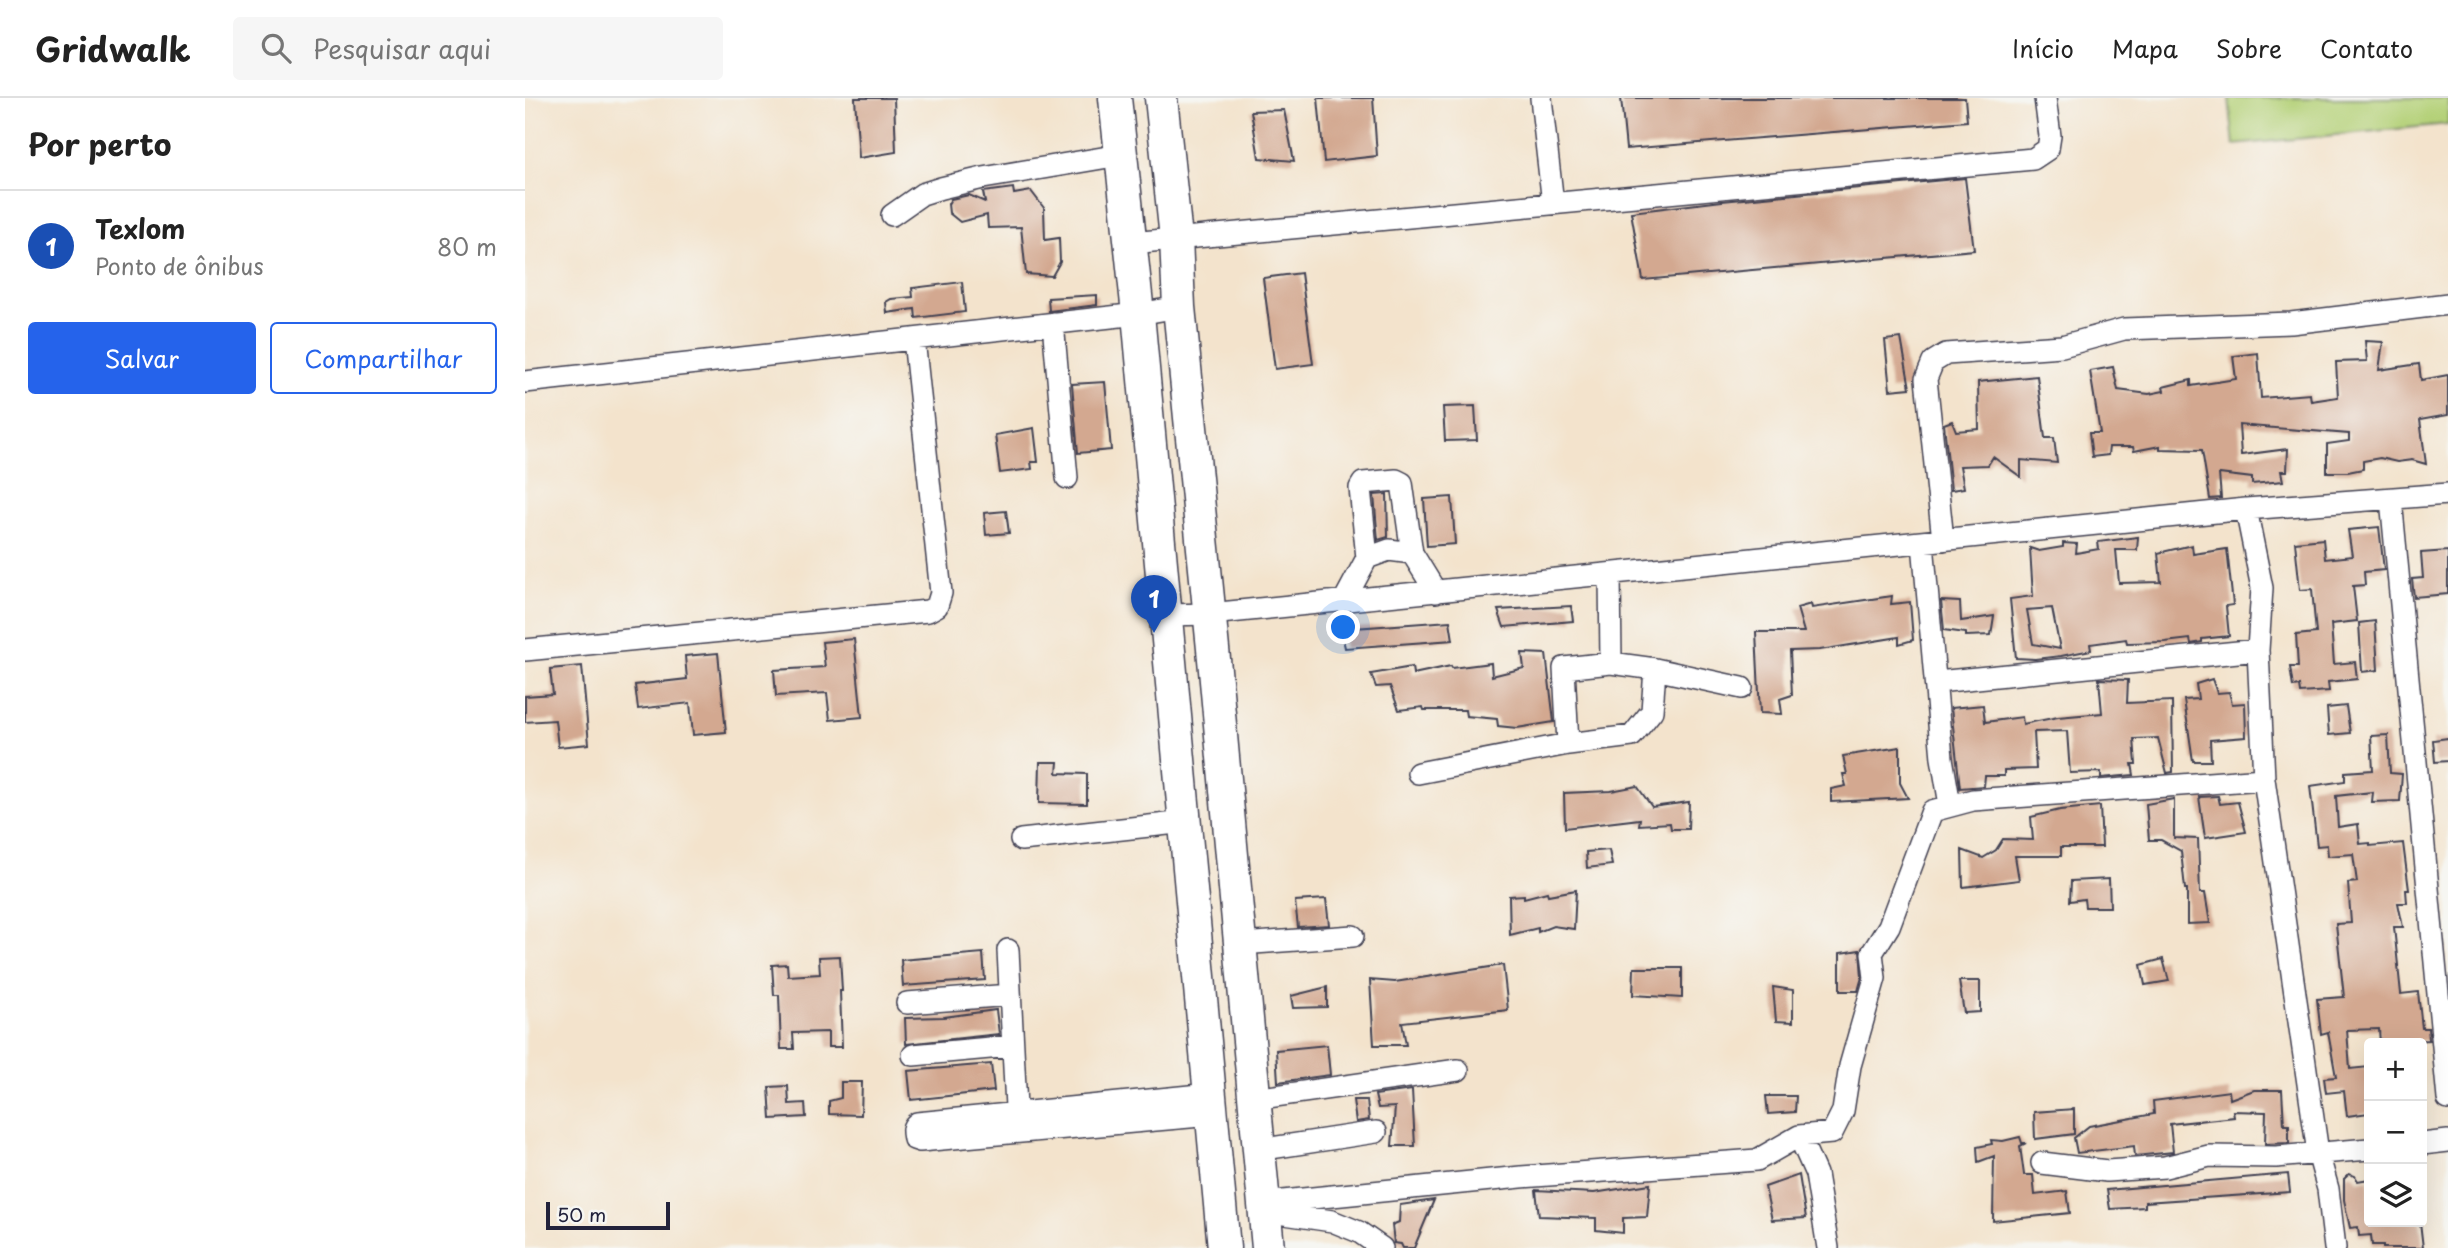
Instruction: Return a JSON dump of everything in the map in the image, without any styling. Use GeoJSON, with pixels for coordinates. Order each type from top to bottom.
{"type":"FeatureCollection","features":[{"type":"Feature","properties":{"kind":"highway"},"geometry":{"type":"LineString","coordinates":[[1115,98],[1186,822],[1211,1104],[1220,1248]]}},
{"type":"Feature","properties":{"kind":"highway"},"geometry":{"type":"LineString","coordinates":[[1161,98],[1268,1248]]}},
{"type":"Feature","properties":{"kind":"street"},"geometry":{"type":"LineString","coordinates":[[1541,98],[1553,204]]}},
{"type":"Feature","properties":{"kind":"street"},"geometry":{"type":"LineString","coordinates":[[1131,243],[2033,159],[2048,149],[2050,136],[2045,98]]}},
{"type":"Feature","properties":{"kind":"street"},"geometry":{"type":"LineString","coordinates":[[892,215],[922,194],[941,188],[983,178],[1121,155]]}},
{"type":"Feature","properties":{"kind":"street"},"geometry":{"type":"LineString","coordinates":[[1950,805],[1942,758],[1937,682],[1926,379],[1933,362],[1946,354],[2062,346],[2124,329],[2291,323],[2448,304]]}},
{"type":"Feature","properties":{"kind":"street"},"geometry":{"type":"LineString","coordinates":[[525,382],[1138,314],[1179,307]]}},
{"type":"Feature","properties":{"kind":"street"},"geometry":{"type":"LineString","coordinates":[[1053,323],[1067,478]]}},
{"type":"Feature","properties":{"kind":"street"},"geometry":{"type":"LineString","coordinates":[[525,650],[928,611],[937,606],[941,593],[914,339]]}},
{"type":"Feature","properties":{"kind":"street"},"geometry":{"type":"LineString","coordinates":[[1344,601],[1367,558],[1360,488],[1363,483],[1396,480],[1402,484],[1412,553],[1436,592]]}},
{"type":"Feature","properties":{"kind":"street"},"geometry":{"type":"LineString","coordinates":[[1166,615],[1210,614],[1436,592],[2246,509],[2448,494]]}},
{"type":"Feature","properties":{"kind":"street"},"geometry":{"type":"LineString","coordinates":[[2391,499],[2448,1099]]}},
{"type":"Feature","properties":{"kind":"street"},"geometry":{"type":"LineString","coordinates":[[2246,509],[2262,587],[2258,650],[2264,779],[2318,1153],[2328,1189],[2335,1248]]}},
{"type":"Feature","properties":{"kind":"street"},"geometry":{"type":"LineString","coordinates":[[1367,558],[1389,550],[1412,553]]}},
{"type":"Feature","properties":{"kind":"street"},"geometry":{"type":"LineString","coordinates":[[1610,574],[1611,663]]}},
{"type":"Feature","properties":{"kind":"street"},"geometry":{"type":"LineString","coordinates":[[1937,682],[2258,650]]}},
{"type":"Feature","properties":{"kind":"street"},"geometry":{"type":"LineString","coordinates":[[1568,744],[1564,668],[1611,663],[1655,669],[1742,688]]}},
{"type":"Feature","properties":{"kind":"street"},"geometry":{"type":"LineString","coordinates":[[1418,773],[1568,744],[1632,736],[1652,710],[1655,669]]}},
{"type":"Feature","properties":{"kind":"street"},"geometry":{"type":"LineString","coordinates":[[1263,1207],[1521,1177],[1757,1160],[1799,1136],[1832,1133],[1843,1111],[1850,1066],[1875,978],[1872,953],[1889,926],[1931,811],[1973,800],[2264,779]]}},
{"type":"Feature","properties":{"kind":"street"},"geometry":{"type":"LineString","coordinates":[[1021,840],[1186,822]]}},
{"type":"Feature","properties":{"kind":"street"},"geometry":{"type":"LineString","coordinates":[[1240,944],[1353,936]]}},
{"type":"Feature","properties":{"kind":"street"},"geometry":{"type":"LineString","coordinates":[[1008,950],[1016,1123],[1211,1104]]}},
{"type":"Feature","properties":{"kind":"street"},"geometry":{"type":"LineString","coordinates":[[907,1003],[1010,995]]}},
{"type":"Feature","properties":{"kind":"street"},"geometry":{"type":"LineString","coordinates":[[913,1055],[1012,1046]]}},
{"type":"Feature","properties":{"kind":"street"},"geometry":{"type":"LineString","coordinates":[[1254,1099],[1458,1070]]}},
{"type":"Feature","properties":{"kind":"street"},"geometry":{"type":"LineString","coordinates":[[1258,1150],[1376,1132]]}},
{"type":"Feature","properties":{"kind":"street"},"geometry":{"type":"LineString","coordinates":[[1799,1136],[1816,1174],[1828,1248]]}},
{"type":"Feature","properties":{"kind":"street"},"geometry":{"type":"LineString","coordinates":[[2427,1143],[2448,1141]]}},
{"type":"Feature","properties":{"kind":"street"},"geometry":{"type":"LineString","coordinates":[[2042,1163],[2107,1171],[2165,1167],[2209,1156],[2276,1157],[2364,1149]]}},
{"type":"Feature","properties":{"kind":"street"},"geometry":{"type":"LineString","coordinates":[[1263,1207],[1332,1221],[1359,1232],[1382,1248]]}},
{"type":"Feature","properties":{"kind":"green space"},"geometry":{"type":"Polygon","coordinates":[[[2229,98],[2448,98],[2448,124],[2234,145],[2229,98]]]}},
{"type":"Feature","properties":{"kind":"building"},"geometry":{"type":"Polygon","coordinates":[[[855,98],[894,98],[896,152],[859,158],[855,98]]]}},
{"type":"Feature","properties":{"kind":"building"},"geometry":{"type":"Polygon","coordinates":[[[1318,98],[1373,98],[1377,156],[1324,162],[1318,98]]]}},
{"type":"Feature","properties":{"kind":"building"},"geometry":{"type":"Polygon","coordinates":[[[1621,98],[1965,98],[1967,121],[1626,149],[1621,98]]]}},
{"type":"Feature","properties":{"kind":"building"},"geometry":{"type":"Polygon","coordinates":[[[1284,110],[1294,161],[1259,158],[1251,111],[1284,110]]]}},
{"type":"Feature","properties":{"kind":"building"},"geometry":{"type":"Polygon","coordinates":[[[1965,178],[1974,250],[1643,280],[1631,212],[1965,178]]]}},
{"type":"Feature","properties":{"kind":"building"},"geometry":{"type":"Polygon","coordinates":[[[1013,188],[1014,194],[1031,191],[1044,208],[1045,240],[1059,238],[1060,262],[1052,276],[1026,274],[1021,227],[988,228],[987,215],[960,222],[949,213],[948,204],[951,199],[969,195],[985,202],[983,192],[1013,188]]]}},
{"type":"Feature","properties":{"kind":"building"},"geometry":{"type":"Polygon","coordinates":[[[1301,273],[1313,364],[1275,369],[1263,278],[1301,273]]]}},
{"type":"Feature","properties":{"kind":"building"},"geometry":{"type":"Polygon","coordinates":[[[962,282],[965,312],[916,318],[915,309],[887,313],[886,302],[913,297],[912,288],[962,282]]]}},
{"type":"Feature","properties":{"kind":"building"},"geometry":{"type":"Polygon","coordinates":[[[1097,295],[1097,305],[1049,311],[1048,298],[1097,295]]]}},
{"type":"Feature","properties":{"kind":"building"},"geometry":{"type":"Polygon","coordinates":[[[1901,338],[1910,388],[1890,390],[1885,340],[1901,338]]]}},
{"type":"Feature","properties":{"kind":"building"},"geometry":{"type":"Polygon","coordinates":[[[2365,341],[2383,342],[2379,370],[2419,364],[2421,380],[2448,375],[2448,415],[2420,420],[2426,464],[2412,460],[2397,462],[2380,458],[2363,461],[2363,469],[2327,472],[2327,444],[2349,441],[2349,434],[2239,425],[2241,455],[2288,449],[2287,471],[2281,471],[2283,481],[2252,484],[2252,478],[2219,474],[2221,498],[2210,499],[2202,450],[2160,449],[2160,446],[2134,451],[2133,447],[2109,447],[2108,455],[2092,457],[2089,433],[2100,433],[2090,371],[2113,367],[2118,390],[2149,394],[2164,391],[2163,387],[2191,380],[2191,386],[2236,379],[2233,356],[2258,353],[2261,398],[2310,394],[2311,401],[2338,397],[2336,362],[2367,361],[2365,341]]]}},
{"type":"Feature","properties":{"kind":"building"},"geometry":{"type":"Polygon","coordinates":[[[2037,376],[2045,438],[2054,438],[2057,463],[2021,460],[2021,477],[1993,457],[1988,465],[1960,466],[1964,488],[1951,490],[1944,424],[1952,421],[1956,431],[1979,429],[1978,382],[2037,376]]]}},
{"type":"Feature","properties":{"kind":"building"},"geometry":{"type":"Polygon","coordinates":[[[1105,382],[1111,450],[1078,453],[1072,384],[1105,382]]]}},
{"type":"Feature","properties":{"kind":"building"},"geometry":{"type":"Polygon","coordinates":[[[1475,406],[1477,440],[1445,441],[1443,407],[1475,406]]]}},
{"type":"Feature","properties":{"kind":"building"},"geometry":{"type":"Polygon","coordinates":[[[1034,428],[1038,462],[1031,462],[1032,469],[1000,473],[995,435],[1034,428]]]}},
{"type":"Feature","properties":{"kind":"building"},"geometry":{"type":"Polygon","coordinates":[[[1387,494],[1388,537],[1378,540],[1374,495],[1387,494]]]}},
{"type":"Feature","properties":{"kind":"building"},"geometry":{"type":"Polygon","coordinates":[[[1452,497],[1455,544],[1427,546],[1424,499],[1452,497]]]}},
{"type":"Feature","properties":{"kind":"building"},"geometry":{"type":"Polygon","coordinates":[[[1006,511],[1009,533],[986,535],[984,513],[1006,511]]]}},
{"type":"Feature","properties":{"kind":"building"},"geometry":{"type":"Polygon","coordinates":[[[2379,527],[2384,570],[2364,572],[2365,585],[2353,586],[2357,621],[2331,624],[2334,664],[2355,662],[2357,679],[2328,682],[2329,691],[2300,693],[2299,686],[2293,687],[2290,667],[2298,667],[2296,635],[2316,633],[2312,589],[2300,590],[2295,542],[2323,539],[2325,559],[2352,556],[2348,530],[2379,527]]]}},
{"type":"Feature","properties":{"kind":"building"},"geometry":{"type":"Polygon","coordinates":[[[2138,537],[2137,550],[2116,550],[2119,583],[2161,582],[2158,553],[2192,545],[2193,554],[2227,549],[2233,605],[2226,606],[2229,636],[2202,639],[2202,642],[2191,644],[2190,639],[2127,643],[2126,639],[2090,644],[2091,650],[2061,656],[2016,658],[2010,599],[2033,596],[2030,548],[2039,551],[2063,547],[2063,543],[2077,544],[2076,553],[2099,549],[2098,542],[2138,537]],[[2052,608],[2027,610],[2033,644],[2060,649],[2052,608]]]}},
{"type":"Feature","properties":{"kind":"building"},"geometry":{"type":"Polygon","coordinates":[[[2448,551],[2448,594],[2414,597],[2412,579],[2423,578],[2421,553],[2448,551]]]}},
{"type":"Feature","properties":{"kind":"building"},"geometry":{"type":"Polygon","coordinates":[[[1892,596],[1891,604],[1910,602],[1913,640],[1899,644],[1899,637],[1820,650],[1790,651],[1792,695],[1780,699],[1782,714],[1760,713],[1756,632],[1804,632],[1797,608],[1811,604],[1812,608],[1892,596]]]}},
{"type":"Feature","properties":{"kind":"building"},"geometry":{"type":"Polygon","coordinates":[[[1941,601],[1960,602],[1961,621],[1994,616],[1991,635],[1966,636],[1966,633],[1944,630],[1941,601]]]}},
{"type":"Feature","properties":{"kind":"building"},"geometry":{"type":"Polygon","coordinates":[[[1571,606],[1573,621],[1504,627],[1498,610],[1571,606]]]}},
{"type":"Feature","properties":{"kind":"building"},"geometry":{"type":"Polygon","coordinates":[[[1450,621],[1453,640],[1345,648],[1341,629],[1450,621]]]}},
{"type":"Feature","properties":{"kind":"building"},"geometry":{"type":"Polygon","coordinates":[[[2375,621],[2378,670],[2362,672],[2359,623],[2375,621]]]}},
{"type":"Feature","properties":{"kind":"building"},"geometry":{"type":"Polygon","coordinates":[[[854,639],[862,717],[830,720],[827,693],[776,696],[774,670],[825,667],[822,642],[854,639]]]}},
{"type":"Feature","properties":{"kind":"building"},"geometry":{"type":"Polygon","coordinates":[[[718,653],[726,732],[693,735],[690,703],[638,709],[635,685],[687,679],[685,656],[718,653]]]}},
{"type":"Feature","properties":{"kind":"building"},"geometry":{"type":"Polygon","coordinates":[[[1522,653],[1546,654],[1554,722],[1517,728],[1498,726],[1497,719],[1466,716],[1465,710],[1424,710],[1423,707],[1399,710],[1390,686],[1376,687],[1371,674],[1412,667],[1413,674],[1451,666],[1491,663],[1492,676],[1524,668],[1522,653]]]}},
{"type":"Feature","properties":{"kind":"building"},"geometry":{"type":"Polygon","coordinates":[[[582,666],[589,744],[558,747],[555,720],[525,722],[525,696],[553,694],[550,669],[582,666]]]}},
{"type":"Feature","properties":{"kind":"building"},"geometry":{"type":"Polygon","coordinates":[[[2099,679],[2128,680],[2127,703],[2172,701],[2173,772],[2167,773],[2158,738],[2134,739],[2134,775],[2101,778],[2101,772],[2070,773],[2067,731],[2034,732],[2036,769],[2004,770],[2004,776],[1985,776],[1984,786],[1960,788],[1951,708],[1983,705],[1985,722],[2022,717],[2023,724],[2058,717],[2102,713],[2099,679]]]}},
{"type":"Feature","properties":{"kind":"building"},"geometry":{"type":"Polygon","coordinates":[[[2212,679],[2217,693],[2229,692],[2232,704],[2245,703],[2246,737],[2210,740],[2211,761],[2193,761],[2184,700],[2198,699],[2196,684],[2212,679]]]}},
{"type":"Feature","properties":{"kind":"building"},"geometry":{"type":"Polygon","coordinates":[[[2346,706],[2350,733],[2329,735],[2327,708],[2346,706]]]}},
{"type":"Feature","properties":{"kind":"building"},"geometry":{"type":"Polygon","coordinates":[[[2388,735],[2390,773],[2402,774],[2400,801],[2372,802],[2373,792],[2336,796],[2338,827],[2358,824],[2360,844],[2370,843],[2370,846],[2403,843],[2409,890],[2406,890],[2407,903],[2398,903],[2403,927],[2394,927],[2401,994],[2418,992],[2422,1028],[2428,1028],[2429,1040],[2380,1038],[2379,1029],[2347,1030],[2350,1069],[2364,1068],[2364,1114],[2347,1116],[2344,1091],[2326,1093],[2324,1078],[2336,1077],[2328,1032],[2321,1034],[2317,999],[2344,997],[2336,924],[2351,923],[2348,883],[2357,882],[2353,854],[2328,856],[2327,845],[2317,846],[2310,786],[2345,781],[2345,772],[2373,770],[2371,736],[2388,735]]]}},
{"type":"Feature","properties":{"kind":"building"},"geometry":{"type":"Polygon","coordinates":[[[2448,738],[2448,761],[2435,762],[2433,740],[2448,738]]]}},
{"type":"Feature","properties":{"kind":"building"},"geometry":{"type":"Polygon","coordinates":[[[1900,747],[1900,783],[1908,798],[1831,802],[1831,789],[1846,786],[1843,774],[1847,774],[1843,756],[1900,747]]]}},
{"type":"Feature","properties":{"kind":"building"},"geometry":{"type":"Polygon","coordinates":[[[1040,762],[1058,762],[1057,773],[1087,774],[1087,804],[1039,803],[1040,762]]]}},
{"type":"Feature","properties":{"kind":"building"},"geometry":{"type":"Polygon","coordinates":[[[1637,786],[1652,807],[1689,802],[1688,829],[1671,829],[1670,823],[1639,825],[1640,819],[1565,828],[1564,793],[1611,791],[1637,786]]]}},
{"type":"Feature","properties":{"kind":"building"},"geometry":{"type":"Polygon","coordinates":[[[2218,796],[2220,804],[2238,802],[2246,832],[2205,838],[2199,797],[2218,796]]]}},
{"type":"Feature","properties":{"kind":"building"},"geometry":{"type":"Polygon","coordinates":[[[2174,799],[2174,838],[2198,839],[2200,893],[2205,893],[2210,923],[2187,924],[2187,889],[2181,851],[2161,840],[2149,840],[2146,804],[2174,799]]]}},
{"type":"Feature","properties":{"kind":"building"},"geometry":{"type":"Polygon","coordinates":[[[2100,806],[2102,847],[2061,847],[2061,856],[2015,856],[2019,880],[1963,887],[1962,850],[1983,858],[1996,850],[2003,839],[2033,840],[2031,817],[2060,810],[2100,806]]]}},
{"type":"Feature","properties":{"kind":"building"},"geometry":{"type":"Polygon","coordinates":[[[1609,850],[1612,865],[1587,868],[1586,852],[1609,850]]]}},
{"type":"Feature","properties":{"kind":"building"},"geometry":{"type":"Polygon","coordinates":[[[2109,879],[2110,907],[2085,907],[2084,899],[2070,901],[2071,881],[2109,879]]]}},
{"type":"Feature","properties":{"kind":"building"},"geometry":{"type":"Polygon","coordinates":[[[1576,890],[1574,929],[1553,926],[1538,932],[1538,928],[1510,935],[1509,896],[1524,895],[1524,898],[1547,892],[1548,895],[1576,890]]]}},
{"type":"Feature","properties":{"kind":"building"},"geometry":{"type":"Polygon","coordinates":[[[1326,899],[1329,925],[1298,927],[1295,901],[1326,899]]]}},
{"type":"Feature","properties":{"kind":"building"},"geometry":{"type":"Polygon","coordinates":[[[1860,950],[1862,977],[1858,991],[1840,991],[1840,953],[1860,950]]]}},
{"type":"Feature","properties":{"kind":"building"},"geometry":{"type":"Polygon","coordinates":[[[983,953],[985,980],[903,986],[901,960],[983,953]]]}},
{"type":"Feature","properties":{"kind":"building"},"geometry":{"type":"Polygon","coordinates":[[[840,956],[842,1047],[828,1047],[828,1032],[793,1033],[794,1049],[781,1049],[779,995],[774,995],[772,965],[787,964],[788,976],[820,974],[819,957],[840,956]]]}},
{"type":"Feature","properties":{"kind":"building"},"geometry":{"type":"Polygon","coordinates":[[[2163,959],[2169,981],[2145,985],[2141,965],[2163,959]]]}},
{"type":"Feature","properties":{"kind":"building"},"geometry":{"type":"Polygon","coordinates":[[[1503,965],[1508,1010],[1402,1022],[1406,1045],[1374,1045],[1370,980],[1395,982],[1503,965]]]}},
{"type":"Feature","properties":{"kind":"building"},"geometry":{"type":"Polygon","coordinates":[[[1634,968],[1682,968],[1682,998],[1633,995],[1634,968]]]}},
{"type":"Feature","properties":{"kind":"building"},"geometry":{"type":"Polygon","coordinates":[[[1959,981],[1980,981],[1980,1012],[1964,1013],[1959,981]]]}},
{"type":"Feature","properties":{"kind":"building"},"geometry":{"type":"Polygon","coordinates":[[[1327,987],[1327,1007],[1293,1008],[1291,996],[1327,987]]]}},
{"type":"Feature","properties":{"kind":"building"},"geometry":{"type":"Polygon","coordinates":[[[1773,987],[1793,990],[1793,1022],[1776,1021],[1773,987]]]}},
{"type":"Feature","properties":{"kind":"building"},"geometry":{"type":"Polygon","coordinates":[[[996,1010],[999,1034],[906,1044],[905,1018],[944,1017],[996,1010]]]}},
{"type":"Feature","properties":{"kind":"building"},"geometry":{"type":"Polygon","coordinates":[[[1327,1045],[1330,1075],[1278,1082],[1276,1050],[1327,1045]]]}},
{"type":"Feature","properties":{"kind":"building"},"geometry":{"type":"Polygon","coordinates":[[[991,1064],[994,1091],[911,1100],[908,1071],[991,1064]]]}},
{"type":"Feature","properties":{"kind":"building"},"geometry":{"type":"Polygon","coordinates":[[[841,1082],[862,1082],[861,1115],[829,1114],[829,1101],[841,1098],[841,1082]]]}},
{"type":"Feature","properties":{"kind":"building"},"geometry":{"type":"Polygon","coordinates":[[[788,1086],[789,1104],[805,1103],[806,1117],[771,1119],[769,1087],[788,1086]]]}},
{"type":"Feature","properties":{"kind":"building"},"geometry":{"type":"Polygon","coordinates":[[[1412,1090],[1415,1146],[1392,1146],[1395,1107],[1378,1108],[1375,1095],[1412,1090]]]}},
{"type":"Feature","properties":{"kind":"building"},"geometry":{"type":"Polygon","coordinates":[[[2254,1090],[2282,1090],[2284,1125],[2289,1125],[2289,1143],[2265,1144],[2266,1112],[2233,1111],[2234,1117],[2170,1124],[2173,1152],[2135,1156],[2134,1146],[2077,1153],[2074,1138],[2089,1126],[2154,1114],[2153,1101],[2229,1091],[2230,1099],[2254,1090]]]}},
{"type":"Feature","properties":{"kind":"building"},"geometry":{"type":"Polygon","coordinates":[[[1766,1096],[1796,1096],[1795,1112],[1768,1114],[1766,1096]]]}},
{"type":"Feature","properties":{"kind":"building"},"geometry":{"type":"Polygon","coordinates":[[[1353,1100],[1367,1100],[1369,1120],[1356,1122],[1353,1100]]]}},
{"type":"Feature","properties":{"kind":"building"},"geometry":{"type":"Polygon","coordinates":[[[2074,1109],[2074,1134],[2035,1139],[2034,1112],[2074,1109]]]}},
{"type":"Feature","properties":{"kind":"building"},"geometry":{"type":"Polygon","coordinates":[[[2020,1137],[2022,1143],[2026,1143],[2020,1146],[2024,1175],[2033,1175],[2035,1195],[2067,1191],[2070,1213],[1993,1221],[1994,1156],[1978,1162],[1977,1147],[1992,1144],[1991,1140],[2003,1141],[2020,1137]]]}},
{"type":"Feature","properties":{"kind":"building"},"geometry":{"type":"Polygon","coordinates":[[[2288,1174],[2290,1192],[2145,1202],[2145,1207],[2110,1209],[2107,1190],[2288,1174]]]}},
{"type":"Feature","properties":{"kind":"building"},"geometry":{"type":"Polygon","coordinates":[[[2349,1174],[2355,1176],[2358,1181],[2364,1180],[2364,1227],[2421,1227],[2423,1248],[2383,1248],[2383,1245],[2372,1245],[2371,1235],[2359,1236],[2358,1227],[2350,1228],[2344,1200],[2344,1179],[2349,1174]]]}},
{"type":"Feature","properties":{"kind":"building"},"geometry":{"type":"Polygon","coordinates":[[[1799,1175],[1806,1218],[1772,1220],[1765,1187],[1799,1175]]]}},
{"type":"Feature","properties":{"kind":"building"},"geometry":{"type":"Polygon","coordinates":[[[1650,1184],[1647,1217],[1623,1218],[1623,1233],[1596,1230],[1596,1218],[1539,1216],[1536,1190],[1594,1193],[1650,1184]]]}},
{"type":"Feature","properties":{"kind":"building"},"geometry":{"type":"Polygon","coordinates":[[[1434,1200],[1414,1248],[1403,1248],[1401,1244],[1394,1243],[1392,1225],[1399,1222],[1400,1205],[1434,1200]]]}},
{"type":"Feature","properties":{"kind":"place","name":"Texlom"},"geometry":{"type":"Point","coordinates":[1154,633]}}]}
